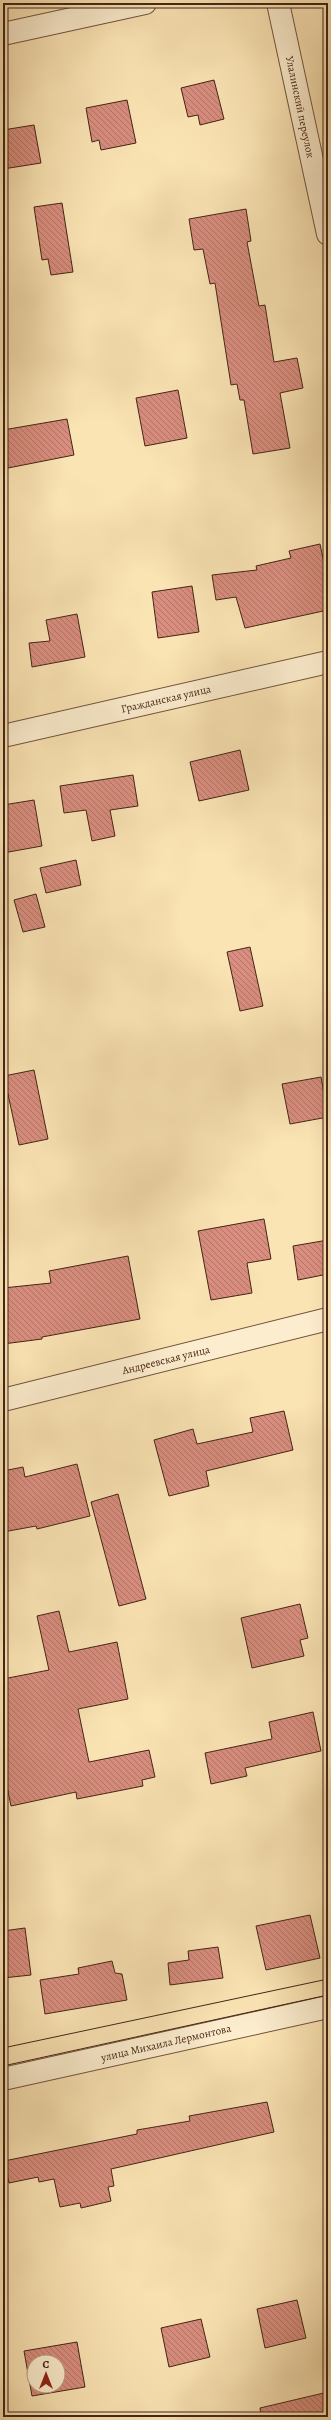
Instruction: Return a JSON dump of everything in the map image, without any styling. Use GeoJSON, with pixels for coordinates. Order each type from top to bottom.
{"type":"FeatureCollection","features":[{"type":"Feature","properties":{"kind":"street"},"geometry":{"type":"LineString","coordinates":[[3,34],[145,3]]}},
{"type":"Feature","properties":{"kind":"street","name":"Улалинский переулок"},"geometry":{"type":"LineString","coordinates":[[278,3],[328,234]]}},
{"type":"Feature","properties":{"kind":"street","name":"Гражданская улица"},"geometry":{"type":"LineString","coordinates":[[3,736],[328,662]]}},
{"type":"Feature","properties":{"kind":"street","name":"Андреевская улица"},"geometry":{"type":"LineString","coordinates":[[3,1400],[328,1319]]}},
{"type":"Feature","properties":{"kind":"street","name":"улица Михаила Лермонтова"},"geometry":{"type":"LineString","coordinates":[[3,2079],[328,2007]]}},
{"type":"Feature","properties":{"kind":"building"},"geometry":{"type":"Polygon","coordinates":[[[214,80],[224,119],[200,125],[198,115],[188,117],[181,88],[214,80]]]}},
{"type":"Feature","properties":{"kind":"building"},"geometry":{"type":"Polygon","coordinates":[[[127,100],[136,143],[101,150],[99,140],[92,142],[86,108],[127,100]]]}},
{"type":"Feature","properties":{"kind":"building"},"geometry":{"type":"Polygon","coordinates":[[[34,125],[41,163],[3,169],[3,130],[34,125]]]}},
{"type":"Feature","properties":{"kind":"building"},"geometry":{"type":"Polygon","coordinates":[[[62,203],[73,272],[51,275],[48,259],[42,260],[34,207],[62,203]]]}},
{"type":"Feature","properties":{"kind":"building"},"geometry":{"type":"Polygon","coordinates":[[[246,209],[251,241],[247,242],[259,306],[265,305],[274,362],[297,358],[303,388],[280,393],[290,448],[253,454],[244,400],[240,400],[237,384],[231,385],[215,283],[210,284],[203,249],[194,250],[189,219],[246,209]]]}},
{"type":"Feature","properties":{"kind":"building"},"geometry":{"type":"Polygon","coordinates":[[[178,390],[187,438],[145,446],[136,398],[178,390]]]}},
{"type":"Feature","properties":{"kind":"building"},"geometry":{"type":"Polygon","coordinates":[[[67,419],[74,455],[3,469],[3,430],[67,419]]]}},
{"type":"Feature","properties":{"kind":"building"},"geometry":{"type":"Polygon","coordinates":[[[320,544],[328,582],[328,610],[245,628],[236,597],[216,600],[212,575],[257,570],[256,566],[291,558],[289,551],[320,544]]]}},
{"type":"Feature","properties":{"kind":"building"},"geometry":{"type":"Polygon","coordinates":[[[192,586],[199,632],[158,638],[152,592],[192,586]]]}},
{"type":"Feature","properties":{"kind":"building"},"geometry":{"type":"Polygon","coordinates":[[[77,614],[85,657],[32,667],[29,643],[50,641],[46,620],[77,614]]]}},
{"type":"Feature","properties":{"kind":"building"},"geometry":{"type":"Polygon","coordinates":[[[240,750],[249,790],[199,801],[190,762],[240,750]]]}},
{"type":"Feature","properties":{"kind":"building"},"geometry":{"type":"Polygon","coordinates":[[[133,775],[138,806],[110,810],[115,836],[92,841],[86,810],[64,813],[60,786],[133,775]]]}},
{"type":"Feature","properties":{"kind":"building"},"geometry":{"type":"Polygon","coordinates":[[[34,800],[42,846],[3,853],[3,805],[34,800]]]}},
{"type":"Feature","properties":{"kind":"building"},"geometry":{"type":"Polygon","coordinates":[[[76,860],[81,885],[46,893],[40,868],[76,860]]]}},
{"type":"Feature","properties":{"kind":"building"},"geometry":{"type":"Polygon","coordinates":[[[36,894],[45,927],[23,932],[14,900],[36,894]]]}},
{"type":"Feature","properties":{"kind":"building"},"geometry":{"type":"Polygon","coordinates":[[[250,947],[263,1006],[240,1011],[227,952],[250,947]]]}},
{"type":"Feature","properties":{"kind":"building"},"geometry":{"type":"Polygon","coordinates":[[[34,1070],[48,1139],[19,1145],[4,1076],[34,1070]]]}},
{"type":"Feature","properties":{"kind":"building"},"geometry":{"type":"Polygon","coordinates":[[[321,1077],[328,1117],[290,1124],[282,1084],[321,1077]]]}},
{"type":"Feature","properties":{"kind":"building"},"geometry":{"type":"Polygon","coordinates":[[[264,1219],[271,1259],[247,1263],[252,1293],[211,1300],[198,1231],[264,1219]]]}},
{"type":"Feature","properties":{"kind":"building"},"geometry":{"type":"Polygon","coordinates":[[[328,1240],[328,1274],[298,1280],[293,1246],[328,1240]]]}},
{"type":"Feature","properties":{"kind":"building"},"geometry":{"type":"Polygon","coordinates":[[[128,1256],[140,1319],[42,1337],[42,1339],[3,1344],[3,1288],[51,1283],[49,1271],[128,1256]]]}},
{"type":"Feature","properties":{"kind":"building"},"geometry":{"type":"Polygon","coordinates":[[[284,1411],[293,1450],[206,1471],[209,1486],[169,1496],[154,1440],[193,1429],[197,1444],[253,1432],[250,1418],[284,1411]]]}},
{"type":"Feature","properties":{"kind":"building"},"geometry":{"type":"Polygon","coordinates":[[[77,1464],[90,1516],[37,1529],[36,1526],[3,1532],[3,1471],[23,1467],[25,1477],[77,1464]]]}},
{"type":"Feature","properties":{"kind":"building"},"geometry":{"type":"Polygon","coordinates":[[[118,1494],[146,1599],[119,1606],[91,1502],[118,1494]]]}},
{"type":"Feature","properties":{"kind":"building"},"geometry":{"type":"Polygon","coordinates":[[[300,1604],[308,1638],[300,1640],[304,1656],[252,1668],[241,1618],[300,1604]]]}},
{"type":"Feature","properties":{"kind":"building"},"geometry":{"type":"Polygon","coordinates":[[[59,1611],[69,1652],[117,1642],[128,1699],[78,1709],[89,1762],[149,1750],[155,1777],[142,1780],[143,1786],[77,1799],[76,1792],[11,1806],[3,1767],[3,1679],[49,1670],[37,1616],[59,1611]]]}},
{"type":"Feature","properties":{"kind":"building"},"geometry":{"type":"Polygon","coordinates":[[[313,1712],[321,1751],[245,1768],[247,1776],[211,1784],[205,1753],[272,1739],[269,1722],[313,1712]]]}},
{"type":"Feature","properties":{"kind":"building"},"geometry":{"type":"Polygon","coordinates":[[[310,1915],[320,1958],[266,1970],[256,1926],[310,1915]]]}},
{"type":"Feature","properties":{"kind":"building"},"geometry":{"type":"Polygon","coordinates":[[[25,1928],[31,1975],[3,1978],[3,1931],[25,1928]]]}},
{"type":"Feature","properties":{"kind":"building"},"geometry":{"type":"Polygon","coordinates":[[[218,1947],[223,1978],[170,1985],[168,1963],[189,1960],[188,1951],[218,1947]]]}},
{"type":"Feature","properties":{"kind":"building"},"geometry":{"type":"Polygon","coordinates":[[[112,1961],[115,1973],[122,1974],[127,2000],[45,2014],[40,1980],[79,1974],[78,1968],[112,1961]]]}},
{"type":"Feature","properties":{"kind":"building"},"geometry":{"type":"Polygon","coordinates":[[[267,2102],[274,2132],[111,2169],[114,2186],[108,2187],[111,2201],[81,2208],[80,2203],[60,2207],[54,2179],[39,2182],[38,2177],[9,2183],[4,2161],[137,2134],[137,2130],[190,2121],[189,2116],[267,2102]]]}},
{"type":"Feature","properties":{"kind":"building"},"geometry":{"type":"Polygon","coordinates":[[[297,2300],[306,2338],[265,2348],[257,2309],[297,2300]]]}},
{"type":"Feature","properties":{"kind":"building"},"geometry":{"type":"Polygon","coordinates":[[[201,2319],[210,2357],[169,2367],[161,2328],[201,2319]]]}},
{"type":"Feature","properties":{"kind":"building"},"geometry":{"type":"Polygon","coordinates":[[[77,2342],[85,2387],[66,2390],[66,2354],[26,2354],[26,2362],[24,2351],[77,2342]]]}},
{"type":"Feature","properties":{"kind":"building"},"geometry":{"type":"Polygon","coordinates":[[[328,2392],[328,2417],[261,2417],[260,2408],[328,2392]]]}},
{"type":"Feature","properties":{"kind":"building"},"geometry":{"type":"Polygon","coordinates":[[[32,2394],[44,2394],[32,2396],[32,2394]]]}},
{"type":"Feature","properties":{"kind":"tram line"},"geometry":{"type":"LineString","coordinates":[[3,2048],[328,1979]]}},
{"type":"Feature","properties":{"kind":"tram line"},"geometry":{"type":"LineString","coordinates":[[3,2066],[328,1995]]}}]}
